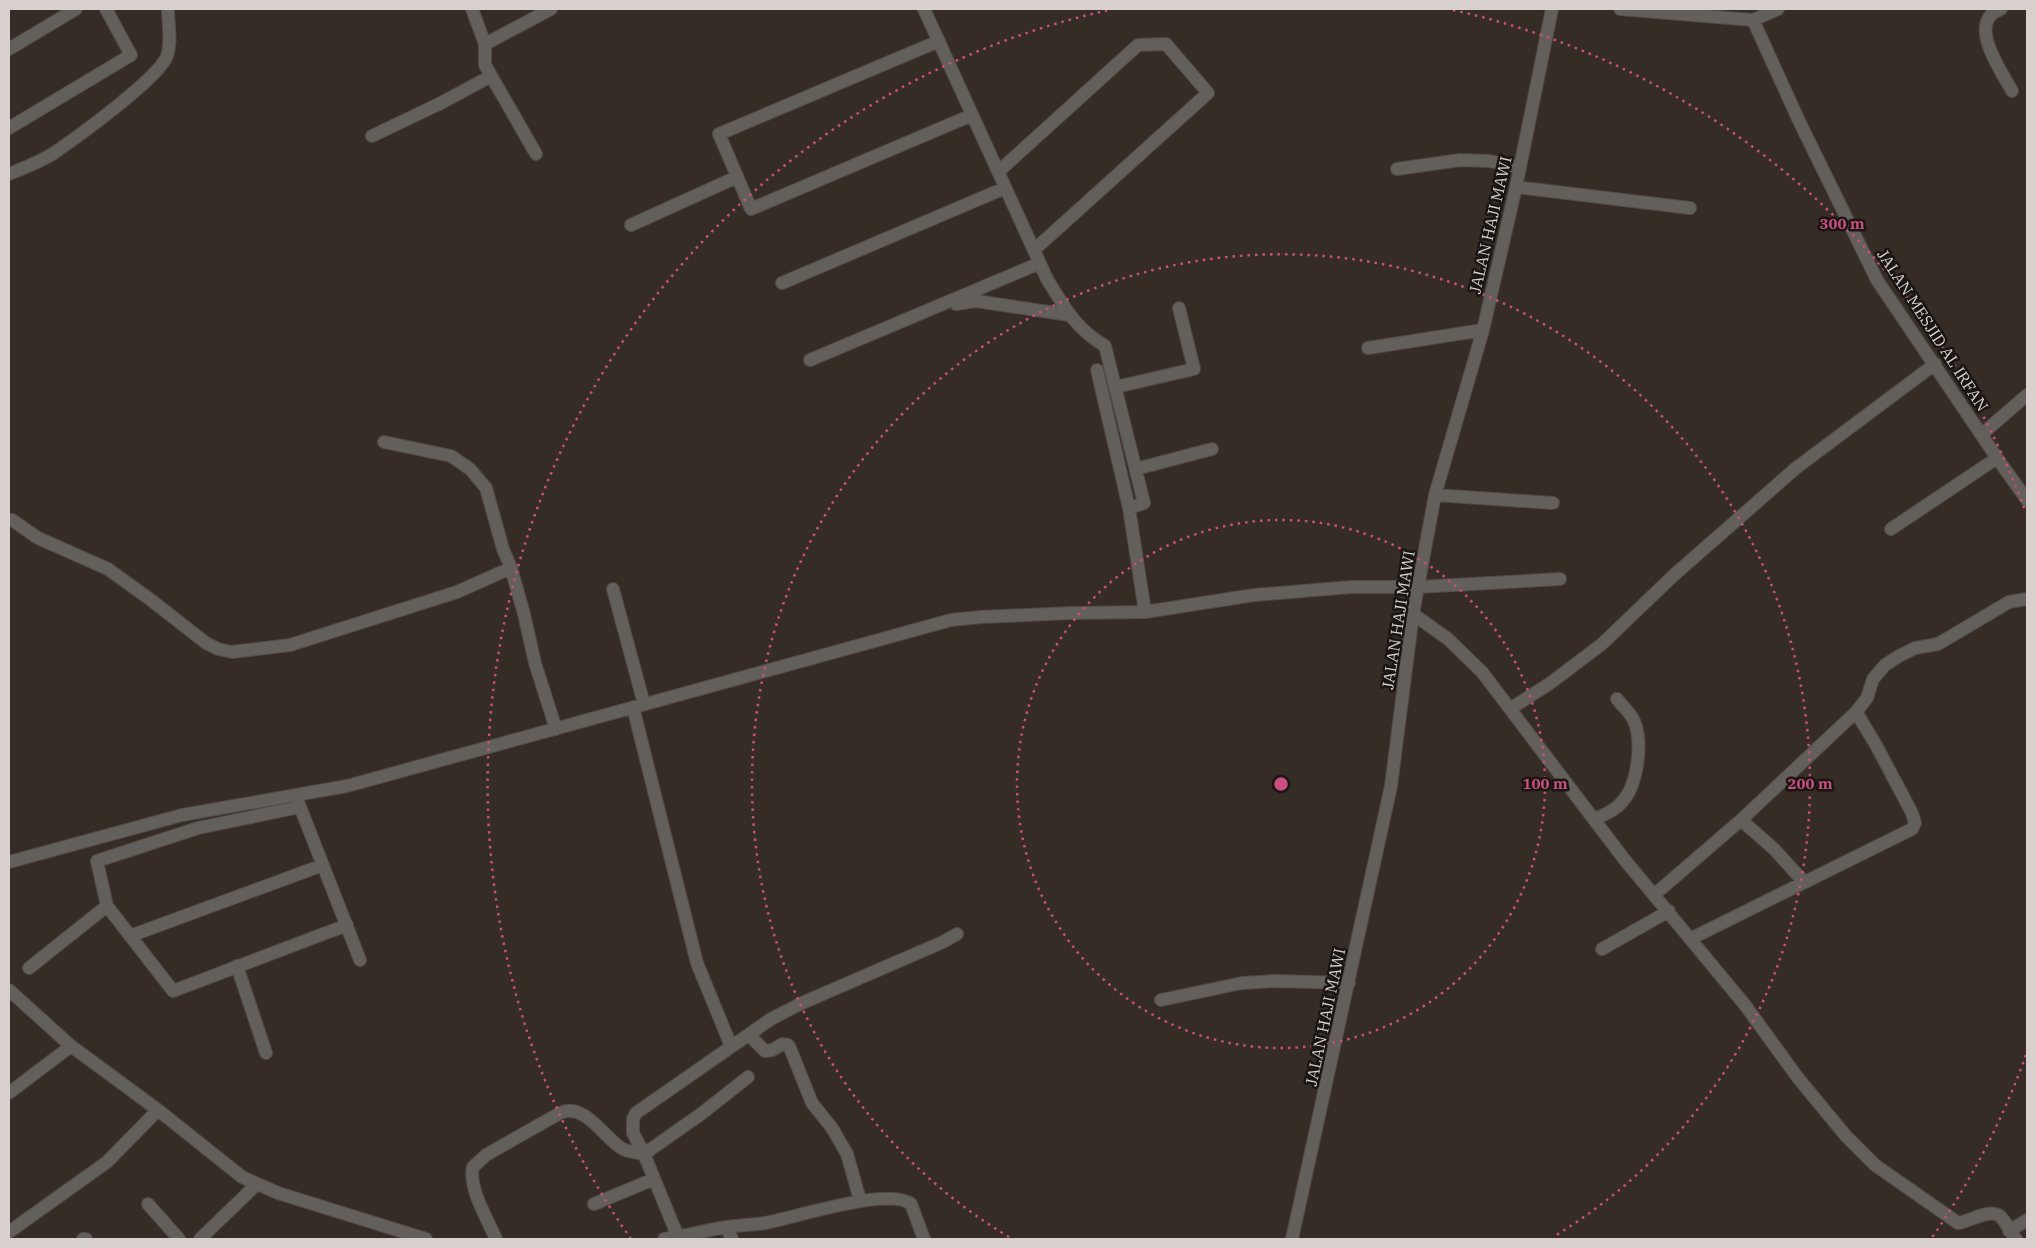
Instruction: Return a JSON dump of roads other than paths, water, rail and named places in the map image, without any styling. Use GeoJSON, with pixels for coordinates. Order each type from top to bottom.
{"type":"FeatureCollection","features":[{"type":"Feature","properties":{"kind":"street"},"geometry":{"type":"LineString","coordinates":[[9,48],[76,9]]}},
{"type":"Feature","properties":{"kind":"street"},"geometry":{"type":"LineString","coordinates":[[9,128],[132,55],[106,9]]}},
{"type":"Feature","properties":{"kind":"street"},"geometry":{"type":"LineString","coordinates":[[472,9],[485,44],[485,65],[536,154]]}},
{"type":"Feature","properties":{"kind":"street"},"geometry":{"type":"LineString","coordinates":[[485,44],[551,9]]}},
{"type":"Feature","properties":{"kind":"street"},"geometry":{"type":"LineString","coordinates":[[924,9],[1047,279],[1070,315],[1087,335],[1105,346],[1144,503],[1129,508]]}},
{"type":"Feature","properties":{"kind":"street","name":"JALAN HAJI MAWI"},"geometry":{"type":"LineString","coordinates":[[1292,1239],[1392,786],[1413,614],[1435,495],[1483,330],[1516,187],[1552,9]]}},
{"type":"Feature","properties":{"kind":"street"},"geometry":{"type":"LineString","coordinates":[[1620,9],[1753,20],[1778,9]]}},
{"type":"Feature","properties":{"kind":"street"},"geometry":{"type":"LineString","coordinates":[[2001,9],[1997,10],[1988,20],[1985,34],[1987,44],[2012,91]]}},
{"type":"Feature","properties":{"kind":"street"},"geometry":{"type":"LineString","coordinates":[[9,174],[36,163],[66,144],[155,73],[166,57],[170,31],[168,10]]}},
{"type":"Feature","properties":{"kind":"street","name":"JALAN MESJID AL IRFAN"},"geometry":{"type":"LineString","coordinates":[[1753,20],[1800,123],[1877,280],[2027,500]]}},
{"type":"Feature","properties":{"kind":"street"},"geometry":{"type":"LineString","coordinates":[[939,41],[719,134],[751,209],[972,115]]}},
{"type":"Feature","properties":{"kind":"street"},"geometry":{"type":"LineString","coordinates":[[998,172],[1138,44],[1166,44],[1208,93],[1034,250]]}},
{"type":"Feature","properties":{"kind":"street"},"geometry":{"type":"LineString","coordinates":[[372,136],[441,103],[491,76]]}},
{"type":"Feature","properties":{"kind":"street"},"geometry":{"type":"LineString","coordinates":[[1397,169],[1460,160],[1489,161],[1520,166]]}},
{"type":"Feature","properties":{"kind":"street"},"geometry":{"type":"LineString","coordinates":[[631,226],[737,177]]}},
{"type":"Feature","properties":{"kind":"street"},"geometry":{"type":"LineString","coordinates":[[1516,187],[1690,208]]}},
{"type":"Feature","properties":{"kind":"street"},"geometry":{"type":"LineString","coordinates":[[782,283],[1006,188]]}},
{"type":"Feature","properties":{"kind":"street"},"geometry":{"type":"LineString","coordinates":[[810,360],[1040,263]]}},
{"type":"Feature","properties":{"kind":"street"},"geometry":{"type":"LineString","coordinates":[[933,308],[976,301],[1070,315]]}},
{"type":"Feature","properties":{"kind":"street"},"geometry":{"type":"LineString","coordinates":[[1116,387],[1194,369],[1179,308]]}},
{"type":"Feature","properties":{"kind":"street"},"geometry":{"type":"LineString","coordinates":[[1368,348],[1483,330]]}},
{"type":"Feature","properties":{"kind":"street"},"geometry":{"type":"LineString","coordinates":[[1510,709],[1549,684],[1602,644],[1674,575],[1796,468],[1935,364]]}},
{"type":"Feature","properties":{"kind":"street"},"geometry":{"type":"LineString","coordinates":[[1097,370],[1129,508],[1145,612]]}},
{"type":"Feature","properties":{"kind":"street"},"geometry":{"type":"LineString","coordinates":[[1982,434],[2027,395]]}},
{"type":"Feature","properties":{"kind":"street"},"geometry":{"type":"LineString","coordinates":[[384,442],[451,456],[470,469],[486,488],[502,549],[511,568],[556,729]]}},
{"type":"Feature","properties":{"kind":"street"},"geometry":{"type":"LineString","coordinates":[[1136,469],[1212,449]]}},
{"type":"Feature","properties":{"kind":"street"},"geometry":{"type":"LineString","coordinates":[[1891,529],[1997,458]]}},
{"type":"Feature","properties":{"kind":"street"},"geometry":{"type":"LineString","coordinates":[[1435,495],[1553,503]]}},
{"type":"Feature","properties":{"kind":"street"},"geometry":{"type":"LineString","coordinates":[[10,520],[38,538],[108,570],[151,600],[206,643],[218,649],[232,652],[290,645],[457,592],[511,568]]}},
{"type":"Feature","properties":{"kind":"street"},"geometry":{"type":"LineString","coordinates":[[9,862],[182,815],[347,786],[951,620],[981,617],[1145,612],[1254,595],[1351,587],[1418,587],[1560,579]]}},
{"type":"Feature","properties":{"kind":"street"},"geometry":{"type":"LineString","coordinates":[[613,589],[697,963],[731,1046]]}},
{"type":"Feature","properties":{"kind":"street"},"geometry":{"type":"LineString","coordinates":[[1654,895],[1741,820],[1856,712],[1867,698],[1873,679],[1885,666],[1915,648],[1938,644],[2009,602],[2027,599]]}},
{"type":"Feature","properties":{"kind":"street"},"geometry":{"type":"LineString","coordinates":[[1413,614],[1448,639],[1476,666],[1594,820],[1744,1005],[1798,1078],[1846,1136],[1875,1165],[1958,1223],[1988,1214],[1995,1214],[2001,1217],[2013,1235],[2027,1220]]}},
{"type":"Feature","properties":{"kind":"street"},"geometry":{"type":"LineString","coordinates":[[1594,820],[1622,803],[1636,771],[1639,744],[1634,720],[1617,699]]}},
{"type":"Feature","properties":{"kind":"street"},"geometry":{"type":"LineString","coordinates":[[1690,939],[1912,829],[1915,823],[1912,813],[1856,712]]}},
{"type":"Feature","properties":{"kind":"street"},"geometry":{"type":"LineString","coordinates":[[295,794],[360,960]]}},
{"type":"Feature","properties":{"kind":"street"},"geometry":{"type":"LineString","coordinates":[[300,807],[198,828],[97,861],[107,906],[173,991],[347,925]]}},
{"type":"Feature","properties":{"kind":"street"},"geometry":{"type":"LineString","coordinates":[[1741,820],[1774,850],[1804,882]]}},
{"type":"Feature","properties":{"kind":"street"},"geometry":{"type":"LineString","coordinates":[[130,936],[323,864]]}},
{"type":"Feature","properties":{"kind":"street"},"geometry":{"type":"LineString","coordinates":[[28,968],[107,906]]}},
{"type":"Feature","properties":{"kind":"street"},"geometry":{"type":"LineString","coordinates":[[1602,949],[1669,911]]}},
{"type":"Feature","properties":{"kind":"street"},"geometry":{"type":"LineString","coordinates":[[678,1237],[644,1154],[633,1134],[633,1119],[636,1113],[731,1046],[794,1006],[943,942],[957,934]]}},
{"type":"Feature","properties":{"kind":"street"},"geometry":{"type":"LineString","coordinates":[[237,966],[266,1054]]}},
{"type":"Feature","properties":{"kind":"street"},"geometry":{"type":"LineString","coordinates":[[1160,1000],[1242,983],[1274,981],[1349,983]]}},
{"type":"Feature","properties":{"kind":"street"},"geometry":{"type":"LineString","coordinates":[[9,990],[71,1046],[158,1110],[242,1176],[278,1193],[420,1238]]}},
{"type":"Feature","properties":{"kind":"street"},"geometry":{"type":"LineString","coordinates":[[749,1035],[765,1050],[772,1050],[783,1044],[788,1045],[812,1103],[832,1128],[847,1154],[860,1200]]}},
{"type":"Feature","properties":{"kind":"street"},"geometry":{"type":"LineString","coordinates":[[9,1093],[71,1046]]}},
{"type":"Feature","properties":{"kind":"street"},"geometry":{"type":"LineString","coordinates":[[496,1239],[476,1192],[473,1178],[473,1167],[486,1155],[560,1113],[571,1110],[582,1114],[621,1148],[644,1154],[688,1124],[748,1077]]}},
{"type":"Feature","properties":{"kind":"street"},"geometry":{"type":"LineString","coordinates":[[9,1232],[107,1162],[158,1110]]}},
{"type":"Feature","properties":{"kind":"street"},"geometry":{"type":"LineString","coordinates":[[594,1204],[654,1179]]}},
{"type":"Feature","properties":{"kind":"street"},"geometry":{"type":"LineString","coordinates":[[200,1239],[257,1184]]}},
{"type":"Feature","properties":{"kind":"street"},"geometry":{"type":"LineString","coordinates":[[664,1239],[726,1227],[766,1223],[860,1200],[898,1199],[907,1201],[914,1211],[924,1239]]}},
{"type":"Feature","properties":{"kind":"street"},"geometry":{"type":"LineString","coordinates":[[148,1204],[179,1239]]}},
{"type":"Feature","properties":{"kind":"street"},"geometry":{"type":"LineString","coordinates":[[726,1227],[732,1239]]}}]}
